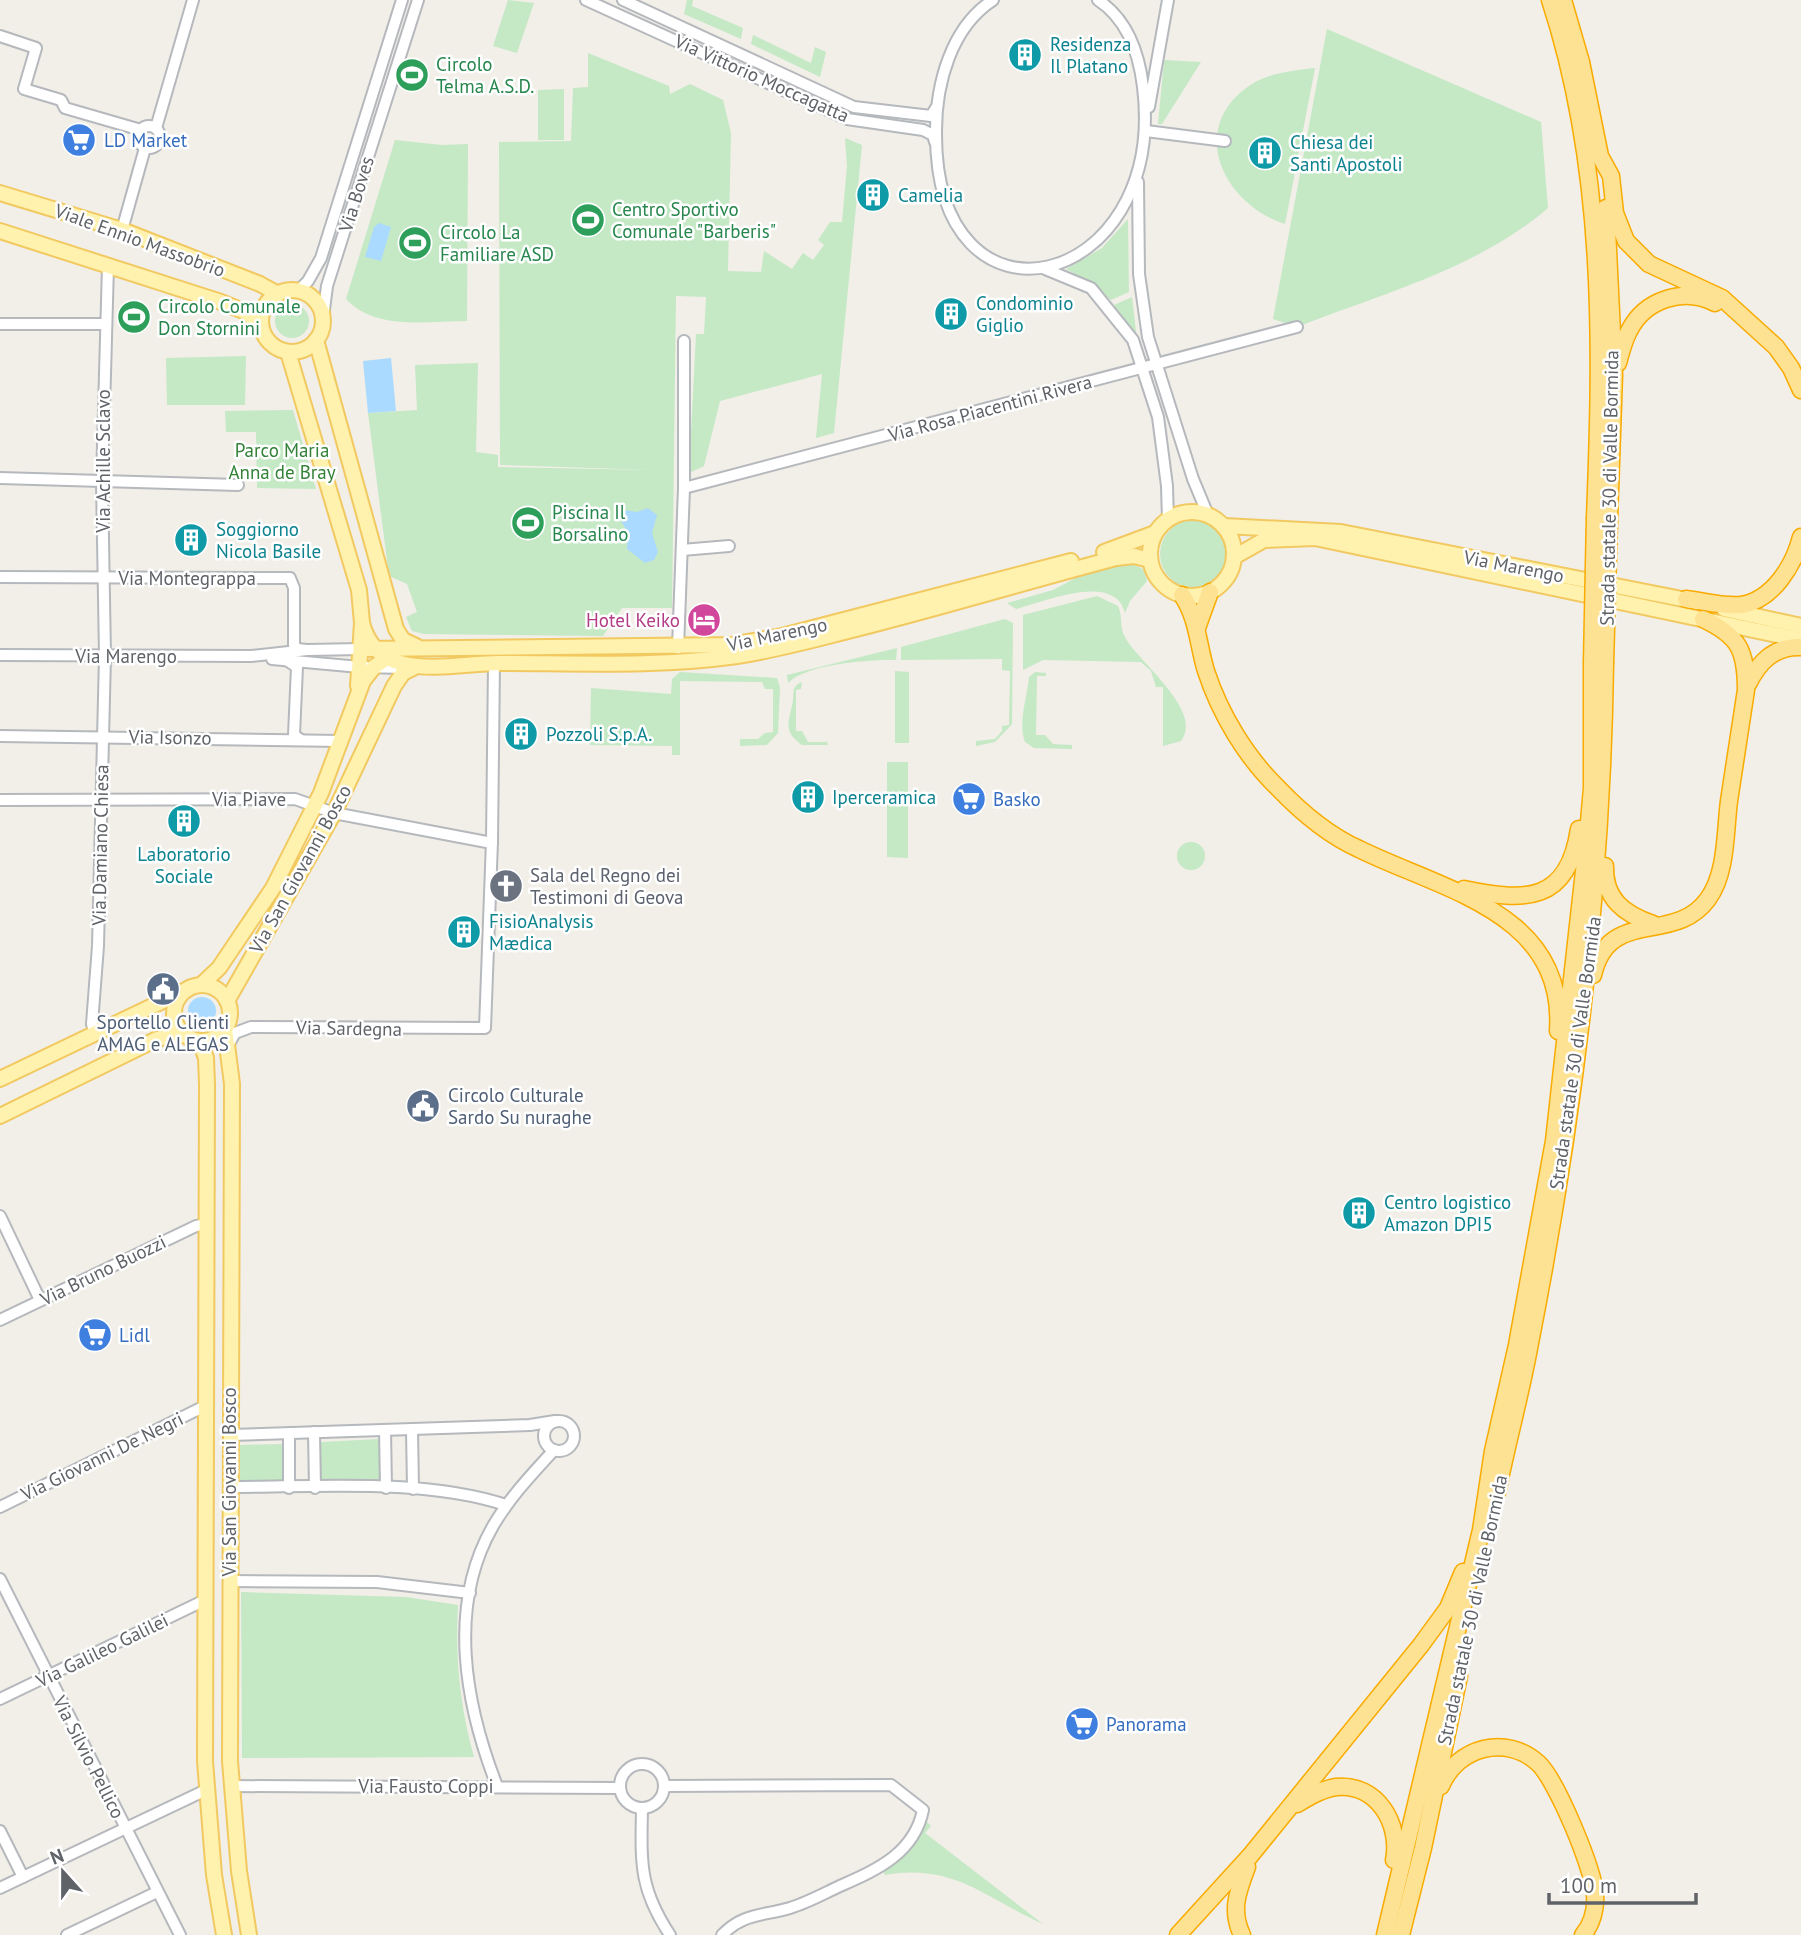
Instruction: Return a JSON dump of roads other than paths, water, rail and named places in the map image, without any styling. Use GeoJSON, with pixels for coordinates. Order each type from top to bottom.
{"type":"FeatureCollection","features":[{"type":"Feature","properties":{"kind":"highway"},"geometry":{"type":"LineString","coordinates":[[1550,0],[1594,158]]}},
{"type":"Feature","properties":{"kind":"highway"},"geometry":{"type":"LineString","coordinates":[[1563,0],[1581,62],[1594,158]]}},
{"type":"Feature","properties":{"kind":"highway","name":"Strada statale 30 di Valle Bormida"},"geometry":{"type":"LineString","coordinates":[[1391,1931],[1481,1531],[1493,1451],[1517,1345],[1560,1087],[1592,788],[1598,664],[1602,519],[1602,242],[1605,212],[1594,158]]}},
{"type":"Feature","properties":{"kind":"highway"},"geometry":{"type":"LineString","coordinates":[[1605,212],[1626,241],[1649,264],[1711,291],[1776,347],[1791,368],[1801,390]]}},
{"type":"Feature","properties":{"kind":"highway","name":"Strada statale 30 di Valle Bormida"},"geometry":{"type":"LineString","coordinates":[[1602,242],[1614,375],[1602,519]]}},
{"type":"Feature","properties":{"kind":"highway"},"geometry":{"type":"LineString","coordinates":[[1614,375],[1629,331],[1637,318],[1657,302],[1685,295],[1728,306]]}},
{"type":"Feature","properties":{"kind":"highway"},"geometry":{"type":"LineString","coordinates":[[1686,599],[1742,605],[1756,598],[1786,573],[1801,537]]}},
{"type":"Feature","properties":{"kind":"highway"},"geometry":{"type":"LineString","coordinates":[[1197,628],[1210,592]]}},
{"type":"Feature","properties":{"kind":"highway"},"geometry":{"type":"LineString","coordinates":[[1182,595],[1197,628],[1205,669],[1220,707],[1235,733],[1277,788],[1313,819],[1355,848],[1446,885],[1509,920],[1544,959],[1560,1014],[1554,1073],[1560,1087]]}},
{"type":"Feature","properties":{"kind":"highway"},"geometry":{"type":"LineString","coordinates":[[1583,996],[1591,983],[1597,958],[1608,943],[1625,932],[1690,916],[1714,889],[1720,873],[1746,690],[1746,668],[1736,640],[1726,630],[1703,619]]}},
{"type":"Feature","properties":{"kind":"highway"},"geometry":{"type":"LineString","coordinates":[[1746,690],[1757,666],[1766,657],[1792,646],[1801,646]]}},
{"type":"Feature","properties":{"kind":"highway","name":"Strada statale 30 di Valle Bormida"},"geometry":{"type":"LineString","coordinates":[[1391,1931],[1429,1818],[1530,1345],[1565,1143],[1604,788],[1598,664]]}},
{"type":"Feature","properties":{"kind":"highway"},"geometry":{"type":"LineString","coordinates":[[1446,885],[1506,898],[1530,895],[1553,885],[1570,867],[1583,800],[1592,788]]}},
{"type":"Feature","properties":{"kind":"highway"},"geometry":{"type":"LineString","coordinates":[[1599,844],[1606,860],[1606,883],[1615,902],[1635,919],[1658,925]]}},
{"type":"Feature","properties":{"kind":"highway"},"geometry":{"type":"LineString","coordinates":[[1178,1935],[1251,1856],[1447,1608],[1461,1583],[1483,1477],[1493,1451]]}},
{"type":"Feature","properties":{"kind":"highway"},"geometry":{"type":"LineString","coordinates":[[1429,1818],[1453,1765],[1473,1752],[1488,1746],[1505,1748],[1523,1753],[1538,1763],[1550,1778],[1592,1877],[1595,1912],[1583,1935]]}},
{"type":"Feature","properties":{"kind":"highway"},"geometry":{"type":"LineString","coordinates":[[1289,1809],[1320,1792],[1348,1787],[1363,1792],[1385,1810],[1394,1825],[1398,1841],[1382,1912],[1391,1931]]}},
{"type":"Feature","properties":{"kind":"highway"},"geometry":{"type":"LineString","coordinates":[[1242,1935],[1234,1910],[1237,1893],[1251,1856]]}},
{"type":"Feature","properties":{"kind":"main road","name":"Viale Ennio Massobrio"},"geometry":{"type":"LineString","coordinates":[[0,193],[121,230],[260,284],[278,294]]}},
{"type":"Feature","properties":{"kind":"main road","name":"Viale Ennio Massobrio"},"geometry":{"type":"LineString","coordinates":[[0,231],[233,306],[248,313],[271,344],[288,352]]}},
{"type":"Feature","properties":{"kind":"main road"},"geometry":{"type":"LineString","coordinates":[[261,328],[264,308],[278,294],[298,291],[316,302],[323,325],[316,340],[298,352],[288,352],[356,578],[362,623],[366,636],[381,657],[391,688]]}},
{"type":"Feature","properties":{"kind":"main road"},"geometry":{"type":"LineString","coordinates":[[316,340],[394,621],[403,640],[422,647]]}},
{"type":"Feature","properties":{"kind":"main road"},"geometry":{"type":"LineString","coordinates":[[1185,512],[1208,515],[1224,526],[1232,539],[1234,557],[1227,577],[1210,592],[1182,595],[1161,583],[1150,560],[1155,533],[1168,519],[1185,512]]}},
{"type":"Feature","properties":{"kind":"main road","name":"Via Marengo"},"geometry":{"type":"LineString","coordinates":[[1224,526],[1341,532],[1686,599],[1801,626]]}},
{"type":"Feature","properties":{"kind":"main road","name":"Via Marengo"},"geometry":{"type":"LineString","coordinates":[[381,657],[422,647],[678,648],[730,645],[782,636],[1123,547],[1155,533]]}},
{"type":"Feature","properties":{"kind":"main road","name":"Via Marengo"},"geometry":{"type":"LineString","coordinates":[[1234,557],[1264,540],[1315,538],[1801,640]]}},
{"type":"Feature","properties":{"kind":"main road"},"geometry":{"type":"LineString","coordinates":[[381,657],[413,668],[494,663],[692,661],[738,656],[894,619],[1116,558],[1134,556],[1150,560]]}},
{"type":"Feature","properties":{"kind":"main road"},"geometry":{"type":"LineString","coordinates":[[351,713],[381,657],[394,621]]}},
{"type":"Feature","properties":{"kind":"main road","name":"Via San Giovanni Bosco"},"geometry":{"type":"LineString","coordinates":[[183,1034],[175,1023],[174,1010],[178,998],[219,968],[272,888],[314,807],[358,692],[381,657]]}},
{"type":"Feature","properties":{"kind":"main road","name":"Via San Giovanni Bosco"},"geometry":{"type":"LineString","coordinates":[[248,1935],[231,1786],[229,1588],[232,1084],[226,1050],[225,1029],[230,1015],[227,1001],[334,813],[391,688],[402,674],[413,668]]}},
{"type":"Feature","properties":{"kind":"main road"},"geometry":{"type":"LineString","coordinates":[[0,1079],[194,987],[216,989],[227,1001]]}},
{"type":"Feature","properties":{"kind":"main road"},"geometry":{"type":"LineString","coordinates":[[0,1116],[157,1039],[183,1034],[200,1041],[212,1039],[225,1029]]}},
{"type":"Feature","properties":{"kind":"main road","name":"Via San Giovanni Bosco"},"geometry":{"type":"LineString","coordinates":[[200,1041],[206,1058],[203,1601],[206,1790],[224,1935]]}},
{"type":"Feature","properties":{"kind":"main road"},"geometry":{"type":"LineString","coordinates":[[206,1224],[218,1218],[230,1218]]}},
{"type":"Feature","properties":{"kind":"main road"},"geometry":{"type":"LineString","coordinates":[[205,1406],[230,1405]]}},
{"type":"Feature","properties":{"kind":"main road"},"geometry":{"type":"LineString","coordinates":[[203,1601],[229,1588]]}},
{"type":"Feature","properties":{"kind":"main road"},"geometry":{"type":"LineString","coordinates":[[206,1790],[231,1786]]}},
{"type":"Feature","properties":{"kind":"street"},"geometry":{"type":"LineString","coordinates":[[121,230],[147,148],[147,130],[164,99],[193,0]]}},
{"type":"Feature","properties":{"kind":"street","name":"Via Boves"},"geometry":{"type":"LineString","coordinates":[[298,291],[308,281],[321,259],[402,0]]}},
{"type":"Feature","properties":{"kind":"street","name":"Via Boves"},"geometry":{"type":"LineString","coordinates":[[323,325],[327,286],[418,0]]}},
{"type":"Feature","properties":{"kind":"street","name":"Via Vittorio Moccagatta"},"geometry":{"type":"LineString","coordinates":[[586,0],[847,118],[923,130],[933,135],[936,145]]}},
{"type":"Feature","properties":{"kind":"street","name":"Via Vittorio Moccagatta"},"geometry":{"type":"LineString","coordinates":[[623,0],[854,107],[931,116],[938,106]]}},
{"type":"Feature","properties":{"kind":"street"},"geometry":{"type":"LineString","coordinates":[[993,0],[975,15],[958,39],[947,65],[938,106],[936,145],[943,198],[957,230],[981,255],[1017,267],[1045,269],[1091,288],[1133,340],[1158,418],[1167,486],[1168,519]]}},
{"type":"Feature","properties":{"kind":"street"},"geometry":{"type":"LineString","coordinates":[[1098,0],[1118,19],[1135,51],[1142,82],[1146,131]]}},
{"type":"Feature","properties":{"kind":"street"},"geometry":{"type":"LineString","coordinates":[[1168,0],[1138,177],[1139,274],[1148,337],[1193,479],[1208,515]]}},
{"type":"Feature","properties":{"kind":"street"},"geometry":{"type":"LineString","coordinates":[[0,36],[36,48],[24,89],[61,100],[65,108],[112,123],[147,130],[160,141],[147,148]]}},
{"type":"Feature","properties":{"kind":"street"},"geometry":{"type":"LineString","coordinates":[[383,60],[397,64]]}},
{"type":"Feature","properties":{"kind":"street"},"geometry":{"type":"LineString","coordinates":[[1146,131],[1225,141]]}},
{"type":"Feature","properties":{"kind":"street"},"geometry":{"type":"LineString","coordinates":[[1045,269],[1068,262],[1095,244],[1122,213],[1138,177]]}},
{"type":"Feature","properties":{"kind":"street","name":"Via Achille Sclavo"},"geometry":{"type":"LineString","coordinates":[[104,656],[102,481],[104,324],[108,266]]}},
{"type":"Feature","properties":{"kind":"street"},"geometry":{"type":"LineString","coordinates":[[0,324],[104,324]]}},
{"type":"Feature","properties":{"kind":"street","name":"Via Rosa Piacentini Rivera"},"geometry":{"type":"LineString","coordinates":[[684,488],[1158,366],[1297,327]]}},
{"type":"Feature","properties":{"kind":"street"},"geometry":{"type":"LineString","coordinates":[[678,648],[684,488],[684,341]]}},
{"type":"Feature","properties":{"kind":"street"},"geometry":{"type":"LineString","coordinates":[[0,478],[238,485]]}},
{"type":"Feature","properties":{"kind":"street"},"geometry":{"type":"LineString","coordinates":[[682,550],[729,546]]}},
{"type":"Feature","properties":{"kind":"street","name":"Via Montegrappa"},"geometry":{"type":"LineString","coordinates":[[0,577],[290,579],[294,587],[294,645],[297,649],[307,650]]}},
{"type":"Feature","properties":{"kind":"street"},"geometry":{"type":"LineString","coordinates":[[339,650],[357,640],[362,623]]}},
{"type":"Feature","properties":{"kind":"street","name":"Via Marengo"},"geometry":{"type":"LineString","coordinates":[[0,655],[251,656],[307,650],[339,650],[381,657]]}},
{"type":"Feature","properties":{"kind":"street","name":"Via Damiano Chiesa"},"geometry":{"type":"LineString","coordinates":[[95,1034],[92,1024],[98,946],[104,656]]}},
{"type":"Feature","properties":{"kind":"street","name":"Via Marengo"},"geometry":{"type":"LineString","coordinates":[[251,656],[337,665],[381,657]]}},
{"type":"Feature","properties":{"kind":"street"},"geometry":{"type":"LineString","coordinates":[[288,661],[297,668],[294,735],[301,740]]}},
{"type":"Feature","properties":{"kind":"street"},"geometry":{"type":"LineString","coordinates":[[492,843],[494,663]]}},
{"type":"Feature","properties":{"kind":"street"},"geometry":{"type":"LineString","coordinates":[[337,665],[354,675],[351,713]]}},
{"type":"Feature","properties":{"kind":"street","name":"Via Isonzo"},"geometry":{"type":"LineString","coordinates":[[0,736],[341,741]]}},
{"type":"Feature","properties":{"kind":"street","name":"Via Piave"},"geometry":{"type":"LineString","coordinates":[[0,800],[295,799],[334,813],[492,843]]}},
{"type":"Feature","properties":{"kind":"street","name":"Via Sardegna"},"geometry":{"type":"LineString","coordinates":[[226,1050],[233,1035],[247,1028],[485,1028],[492,843]]}},
{"type":"Feature","properties":{"kind":"street"},"geometry":{"type":"LineString","coordinates":[[0,1216],[40,1300]]}},
{"type":"Feature","properties":{"kind":"street","name":"Via Bruno Buozzi"},"geometry":{"type":"LineString","coordinates":[[0,1320],[196,1226],[206,1224]]}},
{"type":"Feature","properties":{"kind":"street","name":"Via Giovanni De Negri"},"geometry":{"type":"LineString","coordinates":[[0,1507],[205,1406]]}},
{"type":"Feature","properties":{"kind":"street"},"geometry":{"type":"LineString","coordinates":[[230,1435],[521,1425],[555,1421],[569,1424],[574,1435],[569,1448],[554,1450],[506,1505],[481,1552],[470,1593],[467,1685],[478,1736],[497,1786]]}},
{"type":"Feature","properties":{"kind":"street"},"geometry":{"type":"LineString","coordinates":[[544,1440],[546,1428],[555,1421]]}},
{"type":"Feature","properties":{"kind":"street"},"geometry":{"type":"LineString","coordinates":[[521,1425],[537,1431],[554,1450]]}},
{"type":"Feature","properties":{"kind":"street"},"geometry":{"type":"LineString","coordinates":[[412,1429],[413,1489]]}},
{"type":"Feature","properties":{"kind":"street"},"geometry":{"type":"LineString","coordinates":[[385,1430],[386,1488]]}},
{"type":"Feature","properties":{"kind":"street"},"geometry":{"type":"LineString","coordinates":[[314,1432],[314,1488]]}},
{"type":"Feature","properties":{"kind":"street"},"geometry":{"type":"LineString","coordinates":[[289,1433],[289,1488]]}},
{"type":"Feature","properties":{"kind":"street"},"geometry":{"type":"LineString","coordinates":[[230,1488],[413,1489],[459,1493],[506,1505]]}},
{"type":"Feature","properties":{"kind":"street","name":"Via Silvio Pellico"},"geometry":{"type":"LineString","coordinates":[[0,1579],[180,1935]]}},
{"type":"Feature","properties":{"kind":"street"},"geometry":{"type":"LineString","coordinates":[[229,1588],[377,1582],[470,1593]]}},
{"type":"Feature","properties":{"kind":"street","name":"Via Galileo Galilei"},"geometry":{"type":"LineString","coordinates":[[0,1699],[203,1601]]}},
{"type":"Feature","properties":{"kind":"street"},"geometry":{"type":"LineString","coordinates":[[641,1764],[654,1768],[664,1786],[660,1799],[642,1808],[630,1804],[620,1788],[628,1769],[641,1764]]}},
{"type":"Feature","properties":{"kind":"street"},"geometry":{"type":"LineString","coordinates":[[664,1786],[888,1785],[898,1788],[923,1812],[908,1843],[895,1857],[877,1869],[800,1905],[754,1914],[738,1921],[722,1935]]}},
{"type":"Feature","properties":{"kind":"street","name":"Via Fausto Coppi"},"geometry":{"type":"LineString","coordinates":[[231,1786],[620,1788]]}},
{"type":"Feature","properties":{"kind":"street"},"geometry":{"type":"LineString","coordinates":[[0,1888],[206,1790]]}},
{"type":"Feature","properties":{"kind":"street"},"geometry":{"type":"LineString","coordinates":[[642,1808],[644,1885],[648,1898],[670,1935]]}},
{"type":"Feature","properties":{"kind":"street"},"geometry":{"type":"LineString","coordinates":[[0,1831],[23,1877]]}},
{"type":"Feature","properties":{"kind":"street"},"geometry":{"type":"LineString","coordinates":[[67,1935],[157,1892]]}},
{"type":"Feature","properties":{"kind":"street"},"geometry":{"type":"LineString","coordinates":[[730,1935],[738,1921]]}},
{"type":"Feature","properties":{"kind":"water"},"geometry":{"type":"Polygon","coordinates":[[[379,223],[391,227],[381,261],[365,257],[374,227],[379,223]]]}},
{"type":"Feature","properties":{"kind":"water"},"geometry":{"type":"Polygon","coordinates":[[[391,358],[396,411],[368,413],[363,361],[391,358]]]}},
{"type":"Feature","properties":{"kind":"water"},"geometry":{"type":"Polygon","coordinates":[[[648,508],[657,515],[652,533],[658,552],[654,560],[645,563],[627,549],[628,533],[619,517],[624,510],[637,512],[648,508]]]}},
{"type":"Feature","properties":{"kind":"water"},"geometry":{"type":"Polygon","coordinates":[[[202,997],[212,1001],[216,1011],[212,1021],[202,1025],[192,1021],[188,1011],[192,1001],[202,997]]]}},
{"type":"Feature","properties":{"kind":"place","name":"Residenza Il Platano"},"geometry":{"type":"Point","coordinates":[1025,55]}},
{"type":"Feature","properties":{"kind":"place","name":"Circolo Telma A.S.D."},"geometry":{"type":"Point","coordinates":[412,75]}},
{"type":"Feature","properties":{"kind":"place","name":"LD Market"},"geometry":{"type":"Point","coordinates":[79,140]}},
{"type":"Feature","properties":{"kind":"place","name":"Chiesa dei Santi Apostoli"},"geometry":{"type":"Point","coordinates":[1265,153]}},
{"type":"Feature","properties":{"kind":"place","name":"Camelia"},"geometry":{"type":"Point","coordinates":[873,195]}},
{"type":"Feature","properties":{"kind":"place","name":"Centro Sportivo Comunale \"Barberis\""},"geometry":{"type":"Point","coordinates":[588,220]}},
{"type":"Feature","properties":{"kind":"place","name":"Circolo La Familiare ASD"},"geometry":{"type":"Point","coordinates":[415,243]}},
{"type":"Feature","properties":{"kind":"place","name":"Condominio Giglio"},"geometry":{"type":"Point","coordinates":[951,314]}},
{"type":"Feature","properties":{"kind":"place","name":"Circolo Comunale Don Stornini"},"geometry":{"type":"Point","coordinates":[134,317]}},
{"type":"Feature","properties":{"kind":"place","name":"Piscina Il Borsalino"},"geometry":{"type":"Point","coordinates":[528,523]}},
{"type":"Feature","properties":{"kind":"place","name":"Soggiorno Nicola Basile"},"geometry":{"type":"Point","coordinates":[191,540]}},
{"type":"Feature","properties":{"kind":"place","name":"Hotel Keiko"},"geometry":{"type":"Point","coordinates":[704,620]}},
{"type":"Feature","properties":{"kind":"place","name":"Pozzoli S.p.A."},"geometry":{"type":"Point","coordinates":[521,734]}},
{"type":"Feature","properties":{"kind":"place","name":"Iperceramica"},"geometry":{"type":"Point","coordinates":[808,797]}},
{"type":"Feature","properties":{"kind":"place","name":"Basko"},"geometry":{"type":"Point","coordinates":[969,799]}},
{"type":"Feature","properties":{"kind":"place","name":"Laboratorio Sociale"},"geometry":{"type":"Point","coordinates":[184,821]}},
{"type":"Feature","properties":{"kind":"place","name":"Sala del Regno dei Testimoni di Geova"},"geometry":{"type":"Point","coordinates":[506,886]}},
{"type":"Feature","properties":{"kind":"place","name":"FisioAnalysis Mædica"},"geometry":{"type":"Point","coordinates":[464,932]}},
{"type":"Feature","properties":{"kind":"place","name":"Sportello Clienti AMAG e ALEGAS"},"geometry":{"type":"Point","coordinates":[163,989]}},
{"type":"Feature","properties":{"kind":"place","name":"Circolo Culturale Sardo Su nuraghe"},"geometry":{"type":"Point","coordinates":[423,1106]}},
{"type":"Feature","properties":{"kind":"place","name":"Centro logistico Amazon DPI5"},"geometry":{"type":"Point","coordinates":[1359,1213]}},
{"type":"Feature","properties":{"kind":"place","name":"Lidl"},"geometry":{"type":"Point","coordinates":[95,1335]}},
{"type":"Feature","properties":{"kind":"place","name":"Panorama"},"geometry":{"type":"Point","coordinates":[1082,1724]}},
{"type":"Feature","properties":{"kind":"park label","name":"Parco Maria Anna de Bray"},"geometry":{"type":"Point","coordinates":[282,461]}}]}
